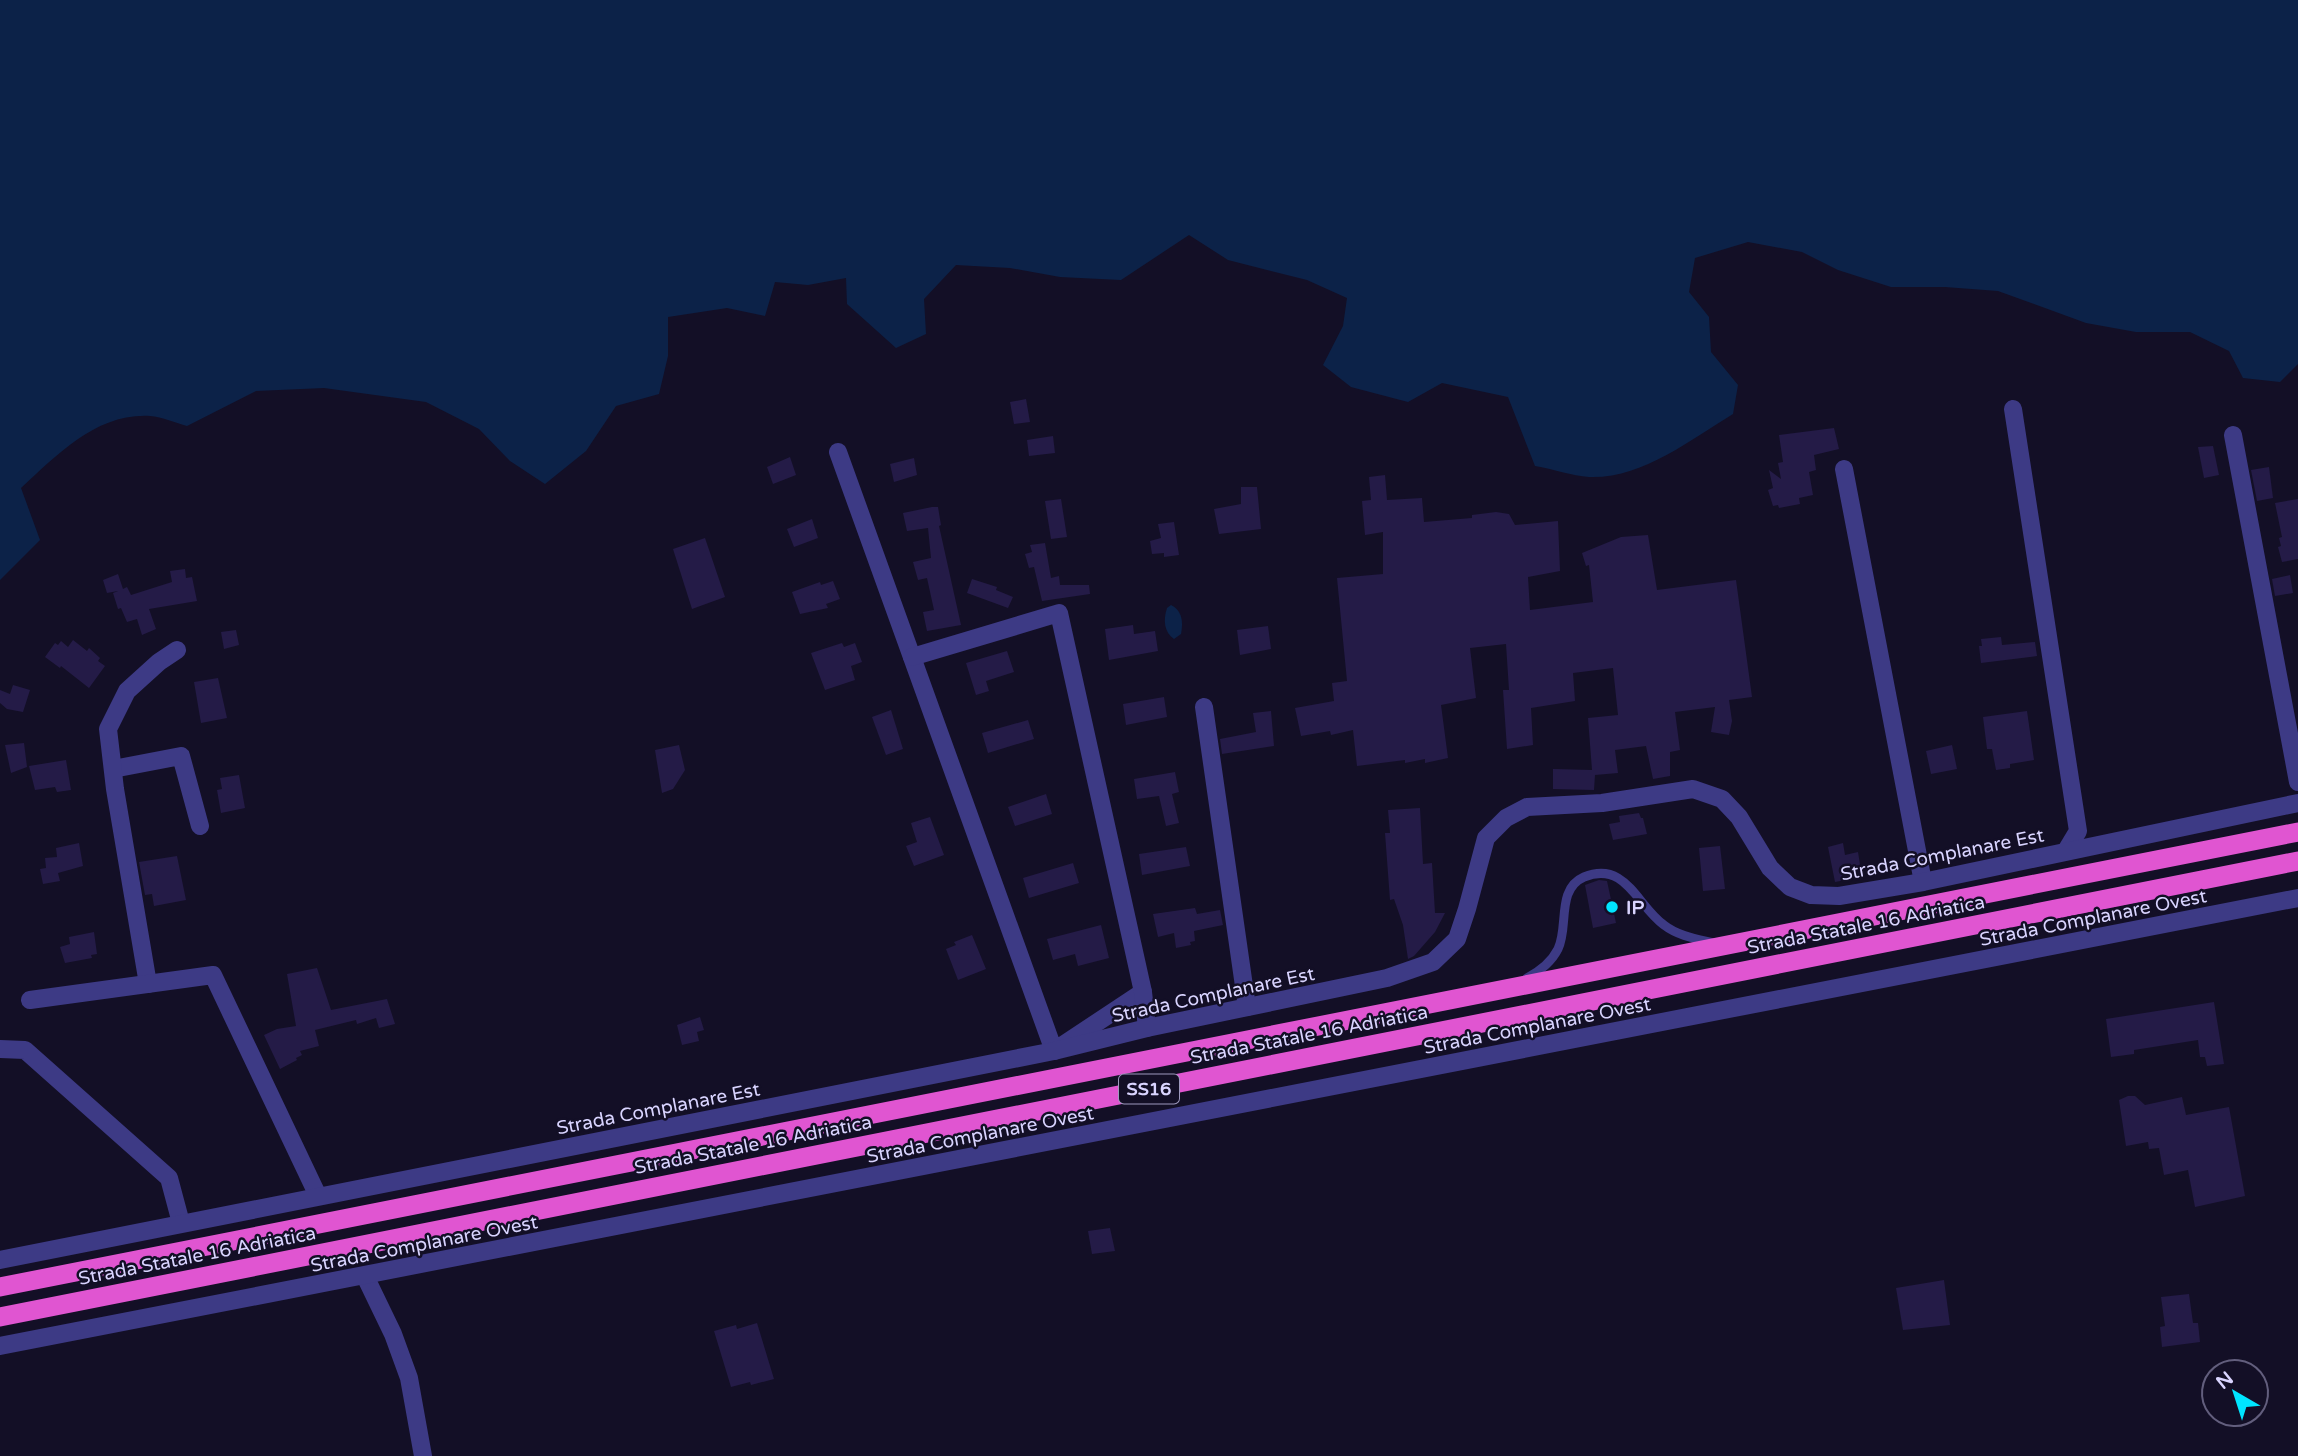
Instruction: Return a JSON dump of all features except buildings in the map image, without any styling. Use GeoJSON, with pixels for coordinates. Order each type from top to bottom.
{"type":"FeatureCollection","features":[{"type":"Feature","properties":{"kind":"highway","name":"Strada Statale 16 Adriatica"},"geometry":{"type":"LineString","coordinates":[[0,1287],[2298,832]]}},
{"type":"Feature","properties":{"kind":"highway","name":"Strada Statale 16 Adriatica"},"geometry":{"type":"LineString","coordinates":[[0,1317],[2298,861]]}},
{"type":"Feature","properties":{"kind":"street"},"geometry":{"type":"LineString","coordinates":[[2013,409],[2078,831],[2066,851]]}},
{"type":"Feature","properties":{"kind":"street"},"geometry":{"type":"LineString","coordinates":[[2233,435],[2298,782]]}},
{"type":"Feature","properties":{"kind":"street"},"geometry":{"type":"LineString","coordinates":[[838,452],[1054,1051],[1143,992]]}},
{"type":"Feature","properties":{"kind":"street"},"geometry":{"type":"LineString","coordinates":[[1844,469],[1923,882]]}},
{"type":"Feature","properties":{"kind":"street"},"geometry":{"type":"LineString","coordinates":[[912,657],[1059,613],[1143,992],[1147,1028]]}},
{"type":"Feature","properties":{"kind":"street"},"geometry":{"type":"LineString","coordinates":[[148,984],[108,729],[127,691],[159,662],[177,650]]}},
{"type":"Feature","properties":{"kind":"street"},"geometry":{"type":"LineString","coordinates":[[1204,707],[1247,1007]]}},
{"type":"Feature","properties":{"kind":"street"},"geometry":{"type":"LineString","coordinates":[[113,769],[181,757],[200,826]]}},
{"type":"Feature","properties":{"kind":"street","name":"Strada Complanare Est"},"geometry":{"type":"LineString","coordinates":[[0,1260],[1054,1051],[1147,1028],[1387,978],[1433,962],[1457,939],[1486,838],[1506,818],[1527,807],[1602,803],[1693,789],[1722,799],[1739,817],[1770,868],[1790,887],[1811,895],[1839,896],[1923,882],[2298,803]]}},
{"type":"Feature","properties":{"kind":"street","name":"Strada Complanare Ovest"},"geometry":{"type":"LineString","coordinates":[[0,1346],[2298,898]]}},
{"type":"Feature","properties":{"kind":"street"},"geometry":{"type":"LineString","coordinates":[[30,1000],[214,975],[318,1196]]}},
{"type":"Feature","properties":{"kind":"street"},"geometry":{"type":"LineString","coordinates":[[0,1049],[25,1050],[169,1178],[181,1223]]}},
{"type":"Feature","properties":{"kind":"street"},"geometry":{"type":"LineString","coordinates":[[365,1276],[393,1334],[409,1378],[424,1456]]}},
{"type":"Feature","properties":{"kind":"lane"},"geometry":{"type":"LineString","coordinates":[[1509,988],[1544,968],[1558,949],[1564,928],[1564,905],[1569,891],[1580,878],[1600,872],[1614,876],[1634,890],[1646,909],[1664,926],[1684,936],[1726,945]]}},
{"type":"Feature","properties":{"kind":"water"},"geometry":{"type":"Polygon","coordinates":[[[0,0],[2298,0],[2298,364],[2280,382],[2243,378],[2229,351],[2190,332],[2136,332],[2086,323],[1998,291],[1891,287],[1838,270],[1802,252],[1748,242],[1695,258],[1689,292],[1709,317],[1711,352],[1738,385],[1733,414],[1647,465],[1609,476],[1589,477],[1535,466],[1508,397],[1442,383],[1408,402],[1351,387],[1323,365],[1343,326],[1347,298],[1307,280],[1228,260],[1189,235],[1121,280],[1060,277],[1010,268],[956,265],[924,299],[926,334],[896,348],[847,304],[846,278],[808,285],[775,282],[765,316],[727,308],[668,317],[668,356],[659,394],[616,406],[586,451],[545,484],[510,461],[479,429],[426,402],[324,388],[256,391],[187,426],[150,416],[113,421],[96,428],[64,449],[21,488],[40,540],[0,580],[0,0]]]}},
{"type":"Feature","properties":{"kind":"water"},"geometry":{"type":"Polygon","coordinates":[[[1171,605],[1180,614],[1182,622],[1181,634],[1174,639],[1166,629],[1165,621],[1167,608],[1171,605]]]}},
{"type":"Feature","properties":{"kind":"place","name":"IP"},"geometry":{"type":"Point","coordinates":[1612,907]}}]}
